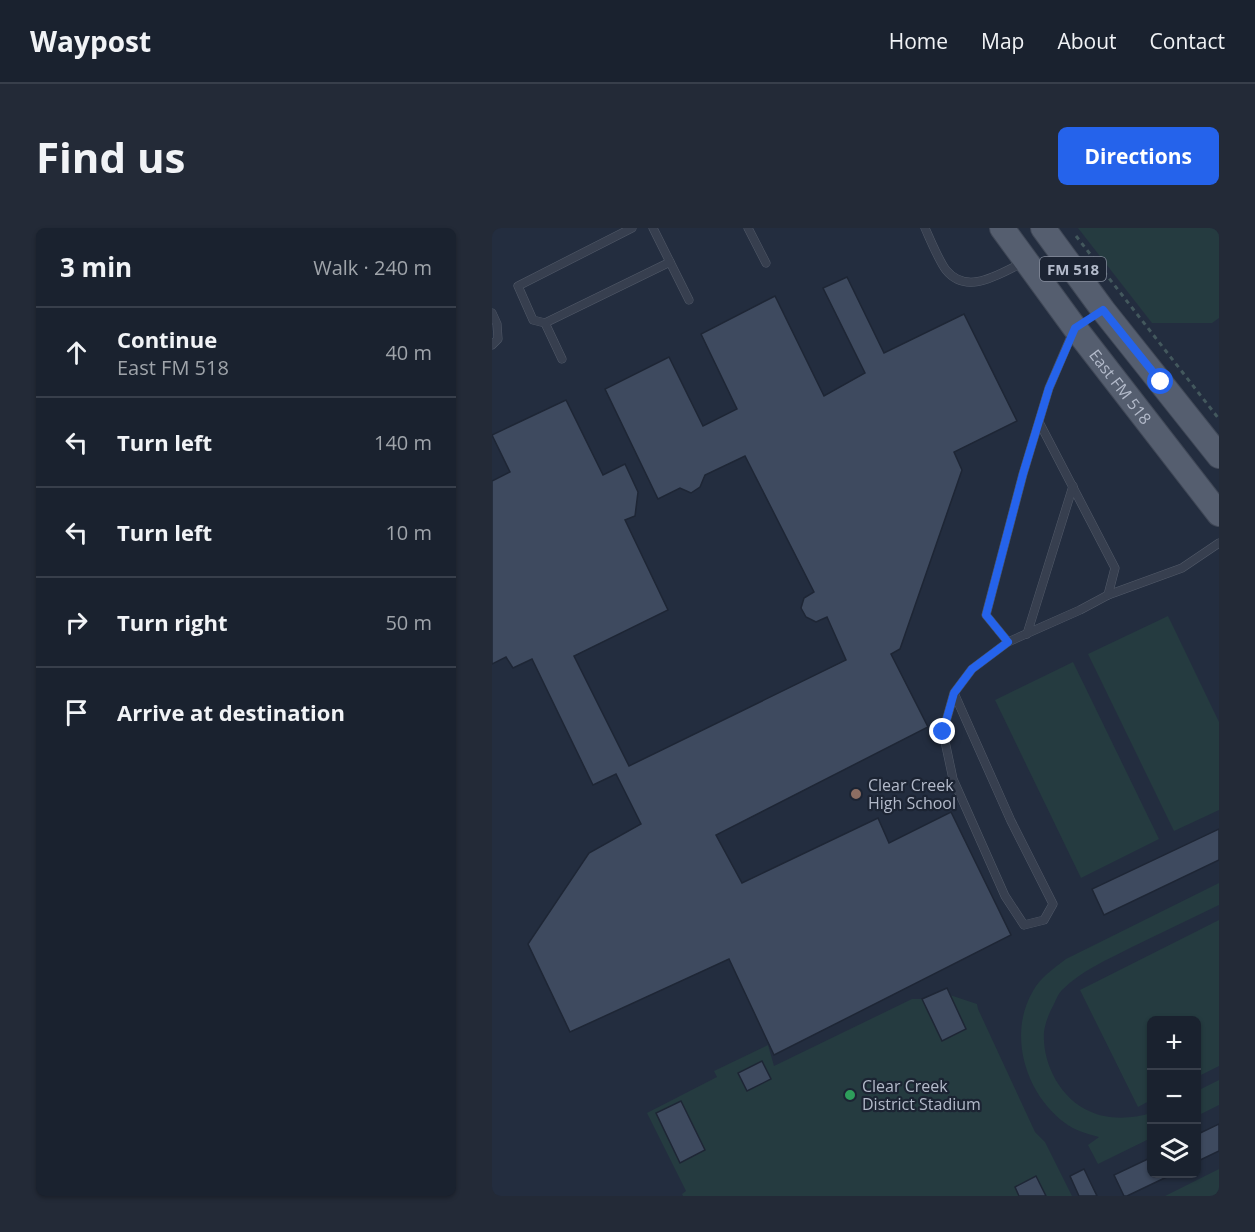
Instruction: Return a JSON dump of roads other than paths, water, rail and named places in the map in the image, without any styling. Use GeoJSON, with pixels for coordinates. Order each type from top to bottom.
{"type":"FeatureCollection","features":[{"type":"Feature","properties":{"kind":"main road","name":"East FM 518"},"geometry":{"type":"LineString","coordinates":[[1002,228],[1075,328],[1219,514]]}},
{"type":"Feature","properties":{"kind":"main road","name":"East FM 518"},"geometry":{"type":"LineString","coordinates":[[1043,228],[1103,310],[1219,456]]}},
{"type":"Feature","properties":{"kind":"main road"},"geometry":{"type":"LineString","coordinates":[[1075,328],[1103,310]]}},
{"type":"Feature","properties":{"kind":"lane"},"geometry":{"type":"LineString","coordinates":[[632,228],[518,286],[533,320],[545,323],[670,262]]}},
{"type":"Feature","properties":{"kind":"lane"},"geometry":{"type":"LineString","coordinates":[[653,228],[689,300]]}},
{"type":"Feature","properties":{"kind":"lane"},"geometry":{"type":"LineString","coordinates":[[748,228],[766,263]]}},
{"type":"Feature","properties":{"kind":"lane"},"geometry":{"type":"LineString","coordinates":[[925,228],[946,270],[959,280],[971,283],[987,280],[1026,261]]}},
{"type":"Feature","properties":{"kind":"lane"},"geometry":{"type":"LineString","coordinates":[[492,314],[497,324],[498,339],[492,345]]}},
{"type":"Feature","properties":{"kind":"lane"},"geometry":{"type":"LineString","coordinates":[[545,323],[562,359]]}},
{"type":"Feature","properties":{"kind":"lane"},"geometry":{"type":"LineString","coordinates":[[1008,642],[986,615],[1023,474],[1049,388],[1075,328]]}},
{"type":"Feature","properties":{"kind":"lane"},"geometry":{"type":"LineString","coordinates":[[1040,422],[1115,568],[1108,595]]}},
{"type":"Feature","properties":{"kind":"lane"},"geometry":{"type":"LineString","coordinates":[[1027,634],[1073,486]]}},
{"type":"Feature","properties":{"kind":"lane"},"geometry":{"type":"LineString","coordinates":[[954,693],[1011,821],[1053,904],[1044,920],[1024,925],[1005,896],[953,779],[943,732],[954,693],[972,669],[1008,642],[1108,595],[1182,568],[1219,543]]}},
{"type":"Feature","properties":{"kind":"place","name":"Clear Creek High School"},"geometry":{"type":"Point","coordinates":[856,794]}},
{"type":"Feature","properties":{"kind":"place","name":"Clear Creek District Stadium"},"geometry":{"type":"Point","coordinates":[850,1095]}}]}
